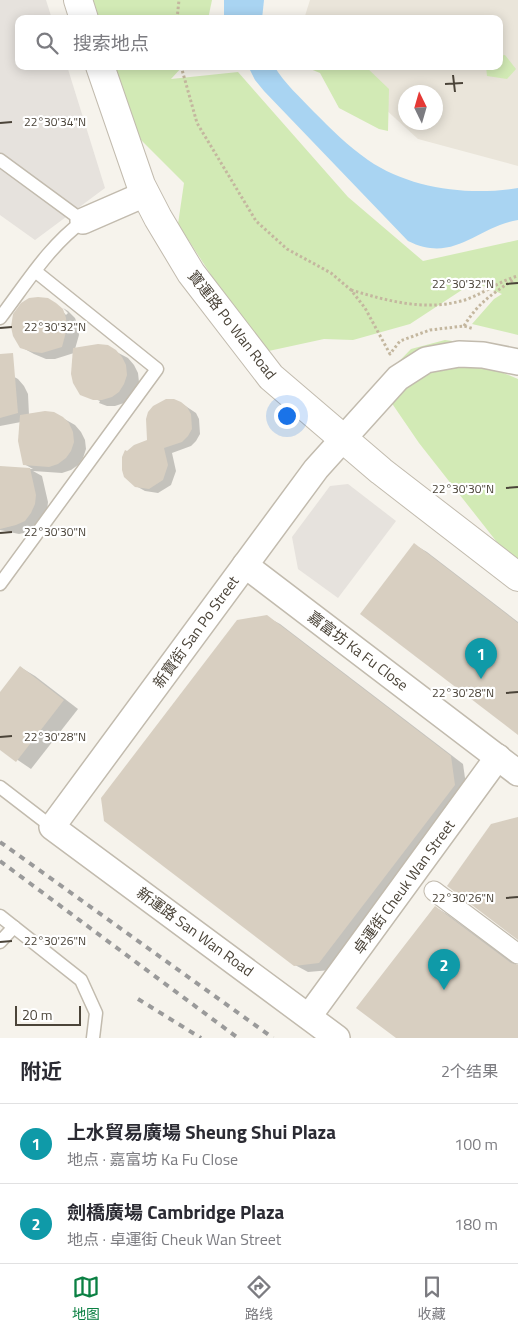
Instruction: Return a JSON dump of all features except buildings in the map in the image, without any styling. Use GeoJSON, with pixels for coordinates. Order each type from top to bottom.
{"type":"FeatureCollection","features":[{"type":"Feature","properties":{"kind":"street"},"geometry":{"type":"LineString","coordinates":[[78,0],[83,15]]}},
{"type":"Feature","properties":{"kind":"street","name":"寶運路 Po Wan Road"},"geometry":{"type":"LineString","coordinates":[[101,70],[141,185],[192,273],[233,330],[271,378],[342,439],[518,577]]}},
{"type":"Feature","properties":{"kind":"street"},"geometry":{"type":"LineString","coordinates":[[83,222],[146,194]]}},
{"type":"Feature","properties":{"kind":"street","name":"新寶街 San Po Street"},"geometry":{"type":"LineString","coordinates":[[52,827],[316,469],[398,378],[426,360],[459,354],[518,362]]}},
{"type":"Feature","properties":{"kind":"street","name":"嘉富坊 Ka Fu Close"},"geometry":{"type":"LineString","coordinates":[[245,565],[518,773]]}},
{"type":"Feature","properties":{"kind":"street","name":"卓運街 Cheuk Wan Street"},"geometry":{"type":"LineString","coordinates":[[308,1016],[498,757]]}},
{"type":"Feature","properties":{"kind":"street","name":"新運路 San Wan Road"},"geometry":{"type":"LineString","coordinates":[[52,827],[337,1038]]}},
{"type":"Feature","properties":{"kind":"street"},"geometry":{"type":"LineString","coordinates":[[434,891],[518,954]]}},
{"type":"Feature","properties":{"kind":"lane"},"geometry":{"type":"LineString","coordinates":[[0,160],[83,222],[68,232],[50,250],[0,318]]}},
{"type":"Feature","properties":{"kind":"lane"},"geometry":{"type":"LineString","coordinates":[[0,584],[158,369],[35,271]]}},
{"type":"Feature","properties":{"kind":"lane"},"geometry":{"type":"LineString","coordinates":[[0,787],[52,827]]}},
{"type":"Feature","properties":{"kind":"lane"},"geometry":{"type":"LineString","coordinates":[[0,916],[82,980],[96,1013],[92,1038]]}},
{"type":"Feature","properties":{"kind":"lane"},"geometry":{"type":"LineString","coordinates":[[0,942],[14,927]]}},
{"type":"Feature","properties":{"kind":"path"},"geometry":{"type":"LineString","coordinates":[[177,15],[179,0]]}},
{"type":"Feature","properties":{"kind":"path"},"geometry":{"type":"LineString","coordinates":[[182,70],[198,123],[256,221],[287,249],[331,273],[351,290],[365,308],[390,354],[400,341],[430,330],[464,326],[481,331]]}},
{"type":"Feature","properties":{"kind":"path"},"geometry":{"type":"LineString","coordinates":[[351,290],[382,300],[421,306],[462,301],[518,276]]}},
{"type":"Feature","properties":{"kind":"path"},"geometry":{"type":"LineString","coordinates":[[464,326],[474,310],[518,276]]}},
{"type":"Feature","properties":{"kind":"shaded area"},"geometry":{"type":"Polygon","coordinates":[[[0,0],[46,0],[51,15],[15,15],[15,70],[68,70],[105,188],[35,240],[0,215],[0,0]]]}},
{"type":"Feature","properties":{"kind":"shaded area"},"geometry":{"type":"Polygon","coordinates":[[[310,0],[518,0],[518,166],[418,139],[408,130],[443,130],[443,85],[398,85],[398,121],[342,70],[503,70],[503,15],[305,15],[310,0]]]}},
{"type":"Feature","properties":{"kind":"shaded area"},"geometry":{"type":"Polygon","coordinates":[[[348,484],[396,521],[338,598],[298,569],[292,537],[330,486],[348,484]]]}},
{"type":"Feature","properties":{"kind":"green space"},"geometry":{"type":"Polygon","coordinates":[[[89,0],[212,0],[209,15],[95,15],[89,0]]]}},
{"type":"Feature","properties":{"kind":"green space"},"geometry":{"type":"Polygon","coordinates":[[[503,55],[505,55],[516,69],[507,79],[487,76],[486,70],[503,70],[503,55]]]}},
{"type":"Feature","properties":{"kind":"green space"},"geometry":{"type":"Polygon","coordinates":[[[112,70],[179,70],[171,79],[238,72],[348,197],[423,261],[518,240],[518,335],[472,324],[494,299],[502,294],[474,282],[410,324],[353,340],[324,339],[264,352],[237,315],[178,224],[184,183],[133,132],[112,70]]]}},
{"type":"Feature","properties":{"kind":"green space"},"geometry":{"type":"Polygon","coordinates":[[[313,70],[369,70],[389,89],[388,131],[379,129],[339,108],[320,73],[313,70]]]}},
{"type":"Feature","properties":{"kind":"green space"},"geometry":{"type":"Polygon","coordinates":[[[445,340],[504,348],[489,367],[518,379],[518,565],[511,560],[419,443],[378,383],[411,349],[445,340]]]}},
{"type":"Feature","properties":{"kind":"water"},"geometry":{"type":"Polygon","coordinates":[[[224,0],[264,0],[262,15],[224,15],[224,0]]]}},
{"type":"Feature","properties":{"kind":"water"},"geometry":{"type":"Polygon","coordinates":[[[250,70],[277,70],[293,90],[333,131],[368,160],[402,178],[440,188],[460,190],[480,191],[518,188],[518,220],[490,229],[452,246],[439,248],[424,247],[408,241],[255,80],[250,70]]]}},
{"type":"Feature","properties":{"kind":"railway"},"geometry":{"type":"LineString","coordinates":[[0,842],[273,1038]]}},
{"type":"Feature","properties":{"kind":"railway"},"geometry":{"type":"LineString","coordinates":[[0,861],[238,1038]]}},
{"type":"Feature","properties":{"kind":"railway"},"geometry":{"type":"LineString","coordinates":[[138,999],[201,1038]]}},
{"type":"Feature","properties":{"kind":"place","name":"上水貿易廣場 Sheung Shui Plaza"},"geometry":{"type":"Point","coordinates":[481,679]}},
{"type":"Feature","properties":{"kind":"place","name":"劍橋廣場 Cambridge Plaza"},"geometry":{"type":"Point","coordinates":[444,990]}}]}
